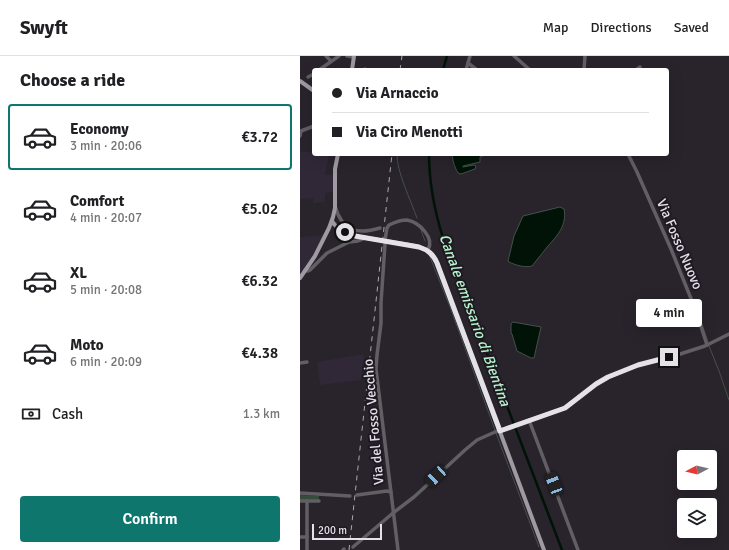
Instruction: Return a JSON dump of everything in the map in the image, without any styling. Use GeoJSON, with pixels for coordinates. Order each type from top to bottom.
{"type":"FeatureCollection","features":[{"type":"Feature","properties":{"kind":"main road"},"geometry":{"type":"LineString","coordinates":[[352,68],[354,56]]}},
{"type":"Feature","properties":{"kind":"main road"},"geometry":{"type":"LineString","coordinates":[[300,81],[312,90]]}},
{"type":"Feature","properties":{"kind":"main road"},"geometry":{"type":"LineString","coordinates":[[300,278],[313,260],[332,221],[335,203],[335,169],[338,156]]}},
{"type":"Feature","properties":{"kind":"main road"},"geometry":{"type":"LineString","coordinates":[[334,213],[339,227]]}},
{"type":"Feature","properties":{"kind":"main road"},"geometry":{"type":"LineString","coordinates":[[332,221],[348,234],[419,247],[428,250],[434,257],[497,432],[544,550]]}},
{"type":"Feature","properties":{"kind":"main road"},"geometry":{"type":"LineString","coordinates":[[329,228],[339,227]]}},
{"type":"Feature","properties":{"kind":"street"},"geometry":{"type":"LineString","coordinates":[[326,56],[331,61]]}},
{"type":"Feature","properties":{"kind":"street"},"geometry":{"type":"LineString","coordinates":[[322,68],[339,56]]}},
{"type":"Feature","properties":{"kind":"street"},"geometry":{"type":"LineString","coordinates":[[347,56],[354,56]]}},
{"type":"Feature","properties":{"kind":"street"},"geometry":{"type":"LineString","coordinates":[[467,68],[470,56]]}},
{"type":"Feature","properties":{"kind":"street"},"geometry":{"type":"LineString","coordinates":[[514,56],[528,68]]}},
{"type":"Feature","properties":{"kind":"street"},"geometry":{"type":"LineString","coordinates":[[584,68],[585,56]]}},
{"type":"Feature","properties":{"kind":"street"},"geometry":{"type":"LineString","coordinates":[[468,63],[474,68]]}},
{"type":"Feature","properties":{"kind":"street"},"geometry":{"type":"LineString","coordinates":[[308,77],[312,75]]}},
{"type":"Feature","properties":{"kind":"street"},"geometry":{"type":"LineString","coordinates":[[300,136],[301,131],[312,127]]}},
{"type":"Feature","properties":{"kind":"street","name":"Via Fosso Nuovo"},"geometry":{"type":"LineString","coordinates":[[629,156],[671,249],[696,311],[707,345]]}},
{"type":"Feature","properties":{"kind":"street"},"geometry":{"type":"LineString","coordinates":[[335,203],[339,217],[345,225],[361,232],[380,228]]}},
{"type":"Feature","properties":{"kind":"street","name":"Via del Fosso Vecchio"},"geometry":{"type":"LineString","coordinates":[[398,550],[376,368],[381,323],[385,242],[388,226],[390,224],[407,220],[419,225],[424,230],[428,239],[430,246],[428,250]]}},
{"type":"Feature","properties":{"kind":"street"},"geometry":{"type":"LineString","coordinates":[[367,236],[369,231]]}},
{"type":"Feature","properties":{"kind":"street"},"geometry":{"type":"LineString","coordinates":[[306,270],[310,270],[329,251],[349,242],[363,239]]}},
{"type":"Feature","properties":{"kind":"street"},"geometry":{"type":"LineString","coordinates":[[353,547],[414,497],[479,439],[567,406],[596,384],[608,377],[638,365],[674,356],[707,345],[729,334]]}},
{"type":"Feature","properties":{"kind":"street"},"geometry":{"type":"LineString","coordinates":[[300,363],[307,362]]}},
{"type":"Feature","properties":{"kind":"street"},"geometry":{"type":"LineString","coordinates":[[529,420],[578,550]]}},
{"type":"Feature","properties":{"kind":"street"},"geometry":{"type":"LineString","coordinates":[[357,495],[387,491],[390,492]]}},
{"type":"Feature","properties":{"kind":"street"},"geometry":{"type":"LineString","coordinates":[[300,493],[350,496]]}},
{"type":"Feature","properties":{"kind":"street"},"geometry":{"type":"LineString","coordinates":[[300,501],[319,501]]}},
{"type":"Feature","properties":{"kind":"street"},"geometry":{"type":"LineString","coordinates":[[307,501],[307,550]]}},
{"type":"Feature","properties":{"kind":"street"},"geometry":{"type":"LineString","coordinates":[[300,537],[307,537]]}},
{"type":"Feature","properties":{"kind":"shaded area"},"geometry":{"type":"Polygon","coordinates":[[[300,151],[312,153],[312,156],[329,156],[325,175],[333,175],[333,192],[325,193],[325,202],[313,203],[313,198],[300,199],[300,151]]]}},
{"type":"Feature","properties":{"kind":"shaded area"},"geometry":{"type":"Polygon","coordinates":[[[452,156],[483,156],[480,157],[480,162],[463,166],[474,165],[476,166],[475,169],[461,174],[458,173],[452,156]]]}},
{"type":"Feature","properties":{"kind":"shaded area"},"geometry":{"type":"Polygon","coordinates":[[[560,207],[564,209],[565,215],[563,225],[555,238],[532,266],[520,266],[509,262],[514,236],[523,216],[560,207]]]}},
{"type":"Feature","properties":{"kind":"shaded area"},"geometry":{"type":"Polygon","coordinates":[[[323,235],[315,252],[300,275],[300,237],[323,235]]]}},
{"type":"Feature","properties":{"kind":"shaded area"},"geometry":{"type":"Polygon","coordinates":[[[513,322],[541,327],[534,358],[517,351],[511,333],[511,324],[513,322]]]}},
{"type":"Feature","properties":{"kind":"shaded area"},"geometry":{"type":"Polygon","coordinates":[[[364,354],[361,380],[320,385],[317,362],[364,354]]]}},
{"type":"Feature","properties":{"kind":"shaded area"},"geometry":{"type":"Polygon","coordinates":[[[300,495],[319,496],[319,500],[300,500],[300,495]]]}},
{"type":"Feature","properties":{"kind":"waterway","name":"Canale emissario di Bientina"},"geometry":{"type":"LineString","coordinates":[[444,68],[447,56]]}},
{"type":"Feature","properties":{"kind":"waterway"},"geometry":{"type":"LineString","coordinates":[[397,156],[401,177],[417,218]]}},
{"type":"Feature","properties":{"kind":"waterway","name":"Canale emissario di Bientina"},"geometry":{"type":"LineString","coordinates":[[429,156],[433,196],[443,238],[562,550]]}},
{"type":"Feature","properties":{"kind":"waterway"},"geometry":{"type":"LineString","coordinates":[[421,230],[425,241]]}},
{"type":"Feature","properties":{"kind":"waterway"},"geometry":{"type":"LineString","coordinates":[[430,257],[495,430]]}},
{"type":"Feature","properties":{"kind":"waterway"},"geometry":{"type":"LineString","coordinates":[[699,315],[708,342]]}},
{"type":"Feature","properties":{"kind":"waterway"},"geometry":{"type":"LineString","coordinates":[[709,346],[729,400]]}},
{"type":"Feature","properties":{"kind":"waterway"},"geometry":{"type":"LineString","coordinates":[[496,433],[539,547]]}},
{"type":"Feature","properties":{"kind":"railway"},"geometry":{"type":"LineString","coordinates":[[400,68],[402,56]]}},
{"type":"Feature","properties":{"kind":"railway"},"geometry":{"type":"LineString","coordinates":[[349,550],[392,156]]}},
{"type":"Feature","properties":{"kind":"route"},"geometry":{"type":"LineString","coordinates":[[345,232],[355,236],[419,247],[428,250],[433,255],[500,431],[565,408],[590,388],[608,377],[638,365],[669,357]]}}]}
